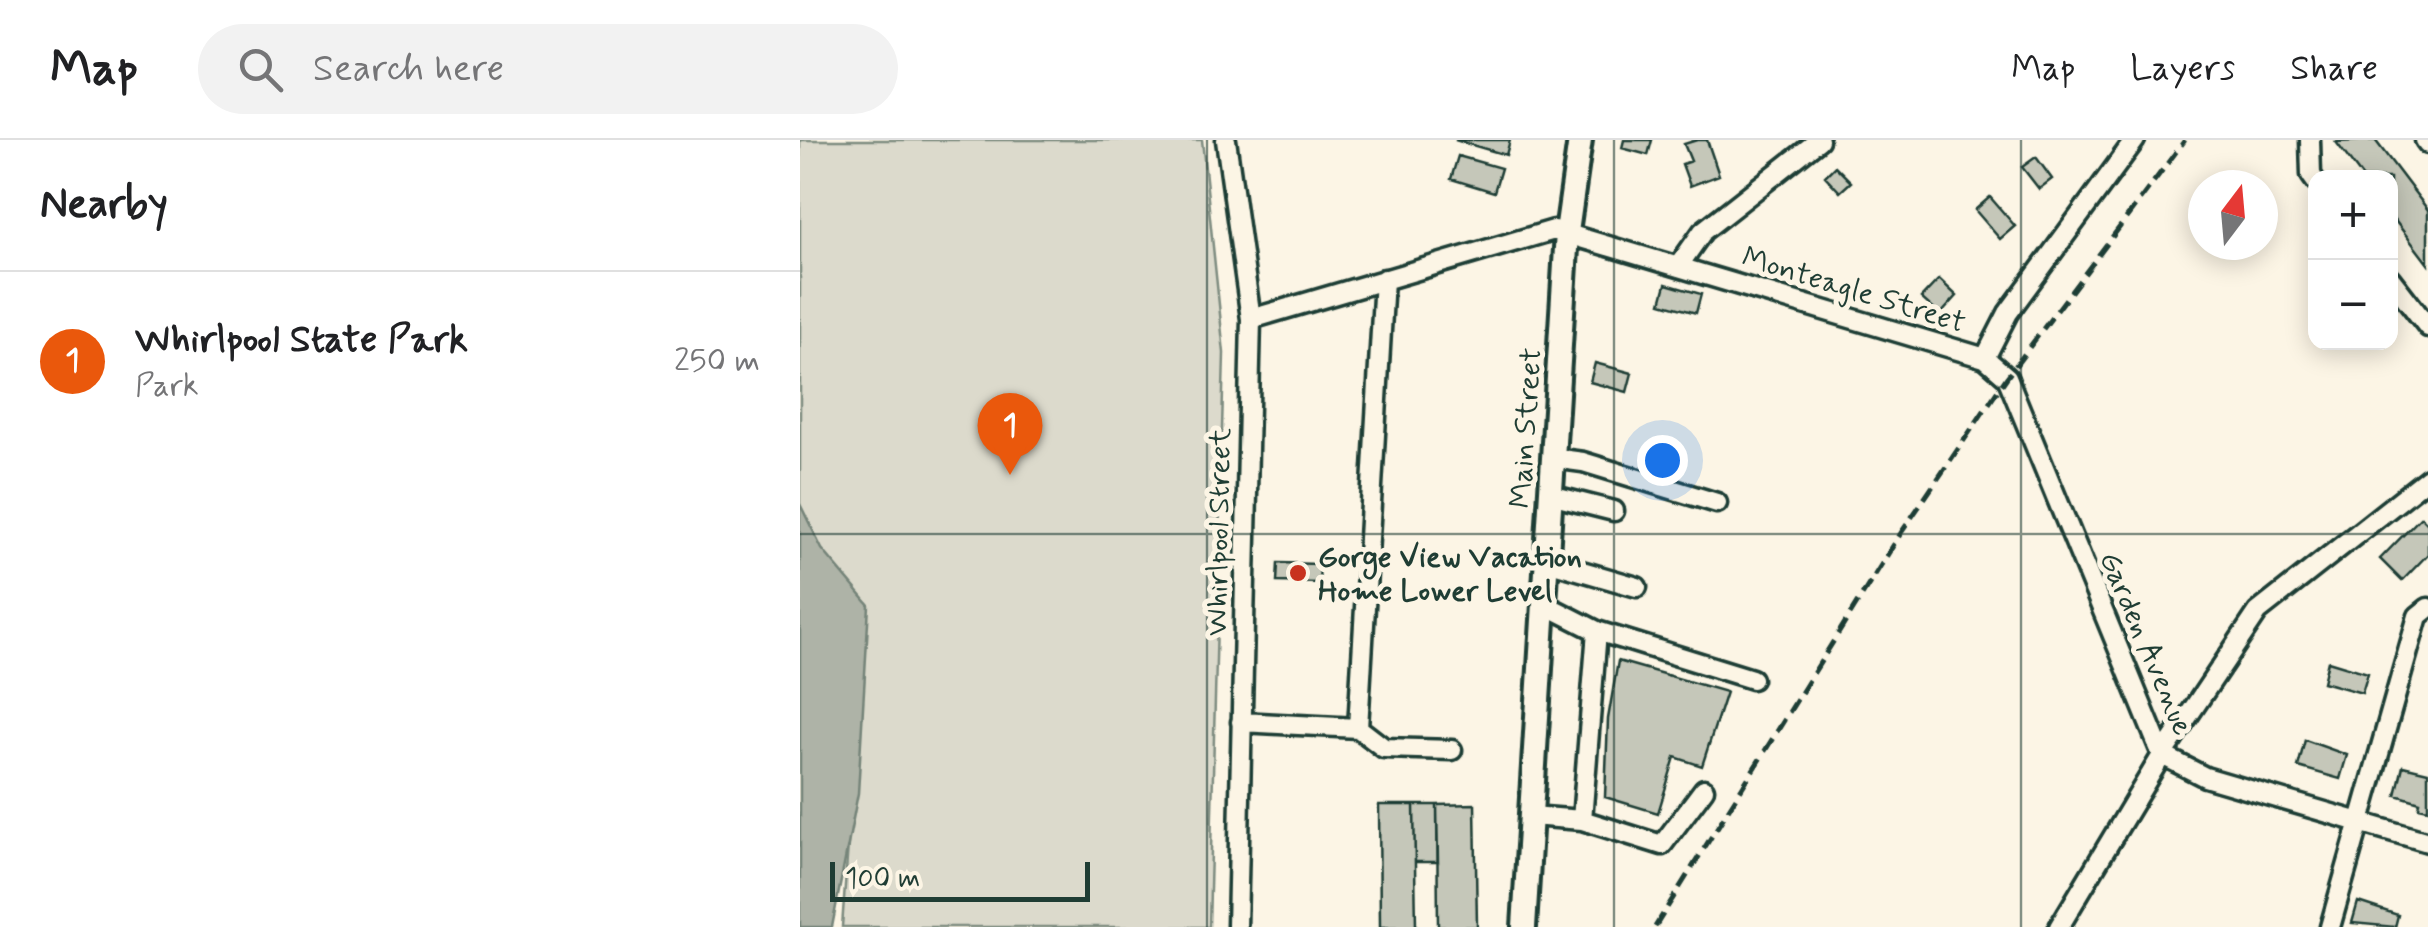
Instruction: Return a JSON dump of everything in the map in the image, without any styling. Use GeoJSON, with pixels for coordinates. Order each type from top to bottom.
{"type":"FeatureCollection","features":[{"type":"Feature","properties":{"kind":"main road","name":"Main Street"},"geometry":{"type":"LineString","coordinates":[[1526,926],[1567,232],[1580,140]]}},
{"type":"Feature","properties":{"kind":"street","name":"Whirlpool Street"},"geometry":{"type":"LineString","coordinates":[[1226,140],[1251,319],[1236,927]]}},
{"type":"Feature","properties":{"kind":"street"},"geometry":{"type":"LineString","coordinates":[[1679,265],[1703,231],[1819,140]]}},
{"type":"Feature","properties":{"kind":"street","name":"Monteagle Street"},"geometry":{"type":"LineString","coordinates":[[1567,232],[1985,358],[2008,313],[2135,140]]}},
{"type":"Feature","properties":{"kind":"street"},"geometry":{"type":"LineString","coordinates":[[2310,140],[2310,170]]}},
{"type":"Feature","properties":{"kind":"street"},"geometry":{"type":"LineString","coordinates":[[1251,319],[1544,230],[1567,232]]}},
{"type":"Feature","properties":{"kind":"street"},"geometry":{"type":"LineString","coordinates":[[1358,728],[1384,279]]}},
{"type":"Feature","properties":{"kind":"street"},"geometry":{"type":"LineString","coordinates":[[2398,288],[2428,326]]}},
{"type":"Feature","properties":{"kind":"street","name":"Garden Avenue"},"geometry":{"type":"LineString","coordinates":[[1985,358],[2007,377],[2162,754],[2206,777],[2428,842]]}},
{"type":"Feature","properties":{"kind":"street"},"geometry":{"type":"LineString","coordinates":[[1553,458],[1583,462],[1717,503]]}},
{"type":"Feature","properties":{"kind":"street"},"geometry":{"type":"LineString","coordinates":[[2059,927],[2162,754],[2258,612],[2428,478]]}},
{"type":"Feature","properties":{"kind":"street"},"geometry":{"type":"LineString","coordinates":[[1550,495],[1614,510]]}},
{"type":"Feature","properties":{"kind":"street"},"geometry":{"type":"LineString","coordinates":[[1546,561],[1637,587]]}},
{"type":"Feature","properties":{"kind":"street"},"geometry":{"type":"LineString","coordinates":[[1544,604],[1598,631],[1752,679]]}},
{"type":"Feature","properties":{"kind":"street"},"geometry":{"type":"LineString","coordinates":[[2330,927],[2423,612]]}},
{"type":"Feature","properties":{"kind":"street"},"geometry":{"type":"LineString","coordinates":[[1582,820],[1598,631]]}},
{"type":"Feature","properties":{"kind":"street"},"geometry":{"type":"LineString","coordinates":[[1241,722],[1358,728],[1384,748],[1452,750]]}},
{"type":"Feature","properties":{"kind":"street"},"geometry":{"type":"LineString","coordinates":[[1531,816],[1582,820],[1662,845],[1704,789]]}},
{"type":"Feature","properties":{"kind":"shaded area"},"geometry":{"type":"Polygon","coordinates":[[[800,140],[1202,140],[1224,353],[1209,927],[842,927],[853,776],[800,627],[800,140]]]}},
{"type":"Feature","properties":{"kind":"shaded area"},"geometry":{"type":"Polygon","coordinates":[[[800,504],[822,549],[869,605],[858,793],[832,927],[800,927],[800,504]]]}},
{"type":"Feature","properties":{"kind":"building"},"geometry":{"type":"Polygon","coordinates":[[[1455,140],[1510,140],[1506,155],[1455,140]]]}},
{"type":"Feature","properties":{"kind":"building"},"geometry":{"type":"Polygon","coordinates":[[[1624,140],[1652,140],[1648,155],[1622,148],[1624,140]]]}},
{"type":"Feature","properties":{"kind":"building"},"geometry":{"type":"Polygon","coordinates":[[[1707,140],[1719,175],[1690,186],[1682,164],[1691,161],[1684,144],[1707,140]]]}},
{"type":"Feature","properties":{"kind":"building"},"geometry":{"type":"Polygon","coordinates":[[[2375,140],[2398,170],[2357,170],[2336,142],[2375,140]]]}},
{"type":"Feature","properties":{"kind":"building"},"geometry":{"type":"Polygon","coordinates":[[[1458,156],[1501,168],[1494,192],[1451,179],[1458,156]]]}},
{"type":"Feature","properties":{"kind":"building"},"geometry":{"type":"Polygon","coordinates":[[[2036,157],[2052,179],[2039,189],[2022,167],[2036,157]]]}},
{"type":"Feature","properties":{"kind":"building"},"geometry":{"type":"Polygon","coordinates":[[[1835,166],[1851,182],[1840,192],[1825,176],[1835,166]]]}},
{"type":"Feature","properties":{"kind":"building"},"geometry":{"type":"Polygon","coordinates":[[[2398,170],[2428,210],[2428,264],[2398,225],[2398,170]]]}},
{"type":"Feature","properties":{"kind":"building"},"geometry":{"type":"Polygon","coordinates":[[[1990,197],[2015,226],[2000,239],[1975,210],[1990,197]]]}},
{"type":"Feature","properties":{"kind":"building"},"geometry":{"type":"Polygon","coordinates":[[[1939,279],[1957,296],[1940,315],[1921,298],[1939,279]]]}},
{"type":"Feature","properties":{"kind":"building"},"geometry":{"type":"Polygon","coordinates":[[[1666,284],[1701,294],[1696,313],[1661,303],[1666,284]]]}},
{"type":"Feature","properties":{"kind":"building"},"geometry":{"type":"Polygon","coordinates":[[[1595,363],[1632,373],[1627,392],[1590,382],[1595,363]]]}},
{"type":"Feature","properties":{"kind":"building"},"geometry":{"type":"Polygon","coordinates":[[[2421,517],[2428,524],[2428,554],[2402,581],[2380,559],[2421,517]]]}},
{"type":"Feature","properties":{"kind":"building","name":"Gorge View Vacation Home Lower Level"},"geometry":{"type":"Polygon","coordinates":[[[1278,563],[1320,564],[1319,583],[1277,582],[1278,563]]]}},
{"type":"Feature","properties":{"kind":"building"},"geometry":{"type":"Polygon","coordinates":[[[1618,661],[1726,692],[1702,766],[1675,757],[1658,813],[1605,797],[1608,719],[1618,661]]]}},
{"type":"Feature","properties":{"kind":"building"},"geometry":{"type":"Polygon","coordinates":[[[2328,661],[2368,673],[2362,693],[2323,682],[2328,661]]]}},
{"type":"Feature","properties":{"kind":"building"},"geometry":{"type":"Polygon","coordinates":[[[2305,740],[2347,755],[2340,779],[2298,767],[2305,740]]]}},
{"type":"Feature","properties":{"kind":"building"},"geometry":{"type":"Polygon","coordinates":[[[2403,766],[2428,772],[2428,809],[2419,807],[2420,802],[2396,795],[2403,766]]]}},
{"type":"Feature","properties":{"kind":"building"},"geometry":{"type":"Polygon","coordinates":[[[1475,804],[1477,927],[1438,927],[1437,805],[1475,804]]]}},
{"type":"Feature","properties":{"kind":"building"},"geometry":{"type":"Polygon","coordinates":[[[1379,805],[1414,805],[1416,927],[1380,927],[1379,805]]]}},
{"type":"Feature","properties":{"kind":"building"},"geometry":{"type":"Polygon","coordinates":[[[1414,805],[1437,805],[1438,862],[1415,862],[1414,805]]]}},
{"type":"Feature","properties":{"kind":"building"},"geometry":{"type":"Polygon","coordinates":[[[2358,902],[2398,915],[2395,927],[2352,923],[2358,902]]]}},
{"type":"Feature","properties":{"kind":"railway"},"geometry":{"type":"LineString","coordinates":[[1655,927],[1901,533],[2007,377],[2185,140]]}},
{"type":"Feature","properties":{"kind":"place","name":"Whirlpool State Park"},"geometry":{"type":"Point","coordinates":[1010,475]}},
{"type":"Feature","properties":{"kind":"place","name":"Gorge View Vacation Home Lower Level"},"geometry":{"type":"Point","coordinates":[1298,573]}}]}
